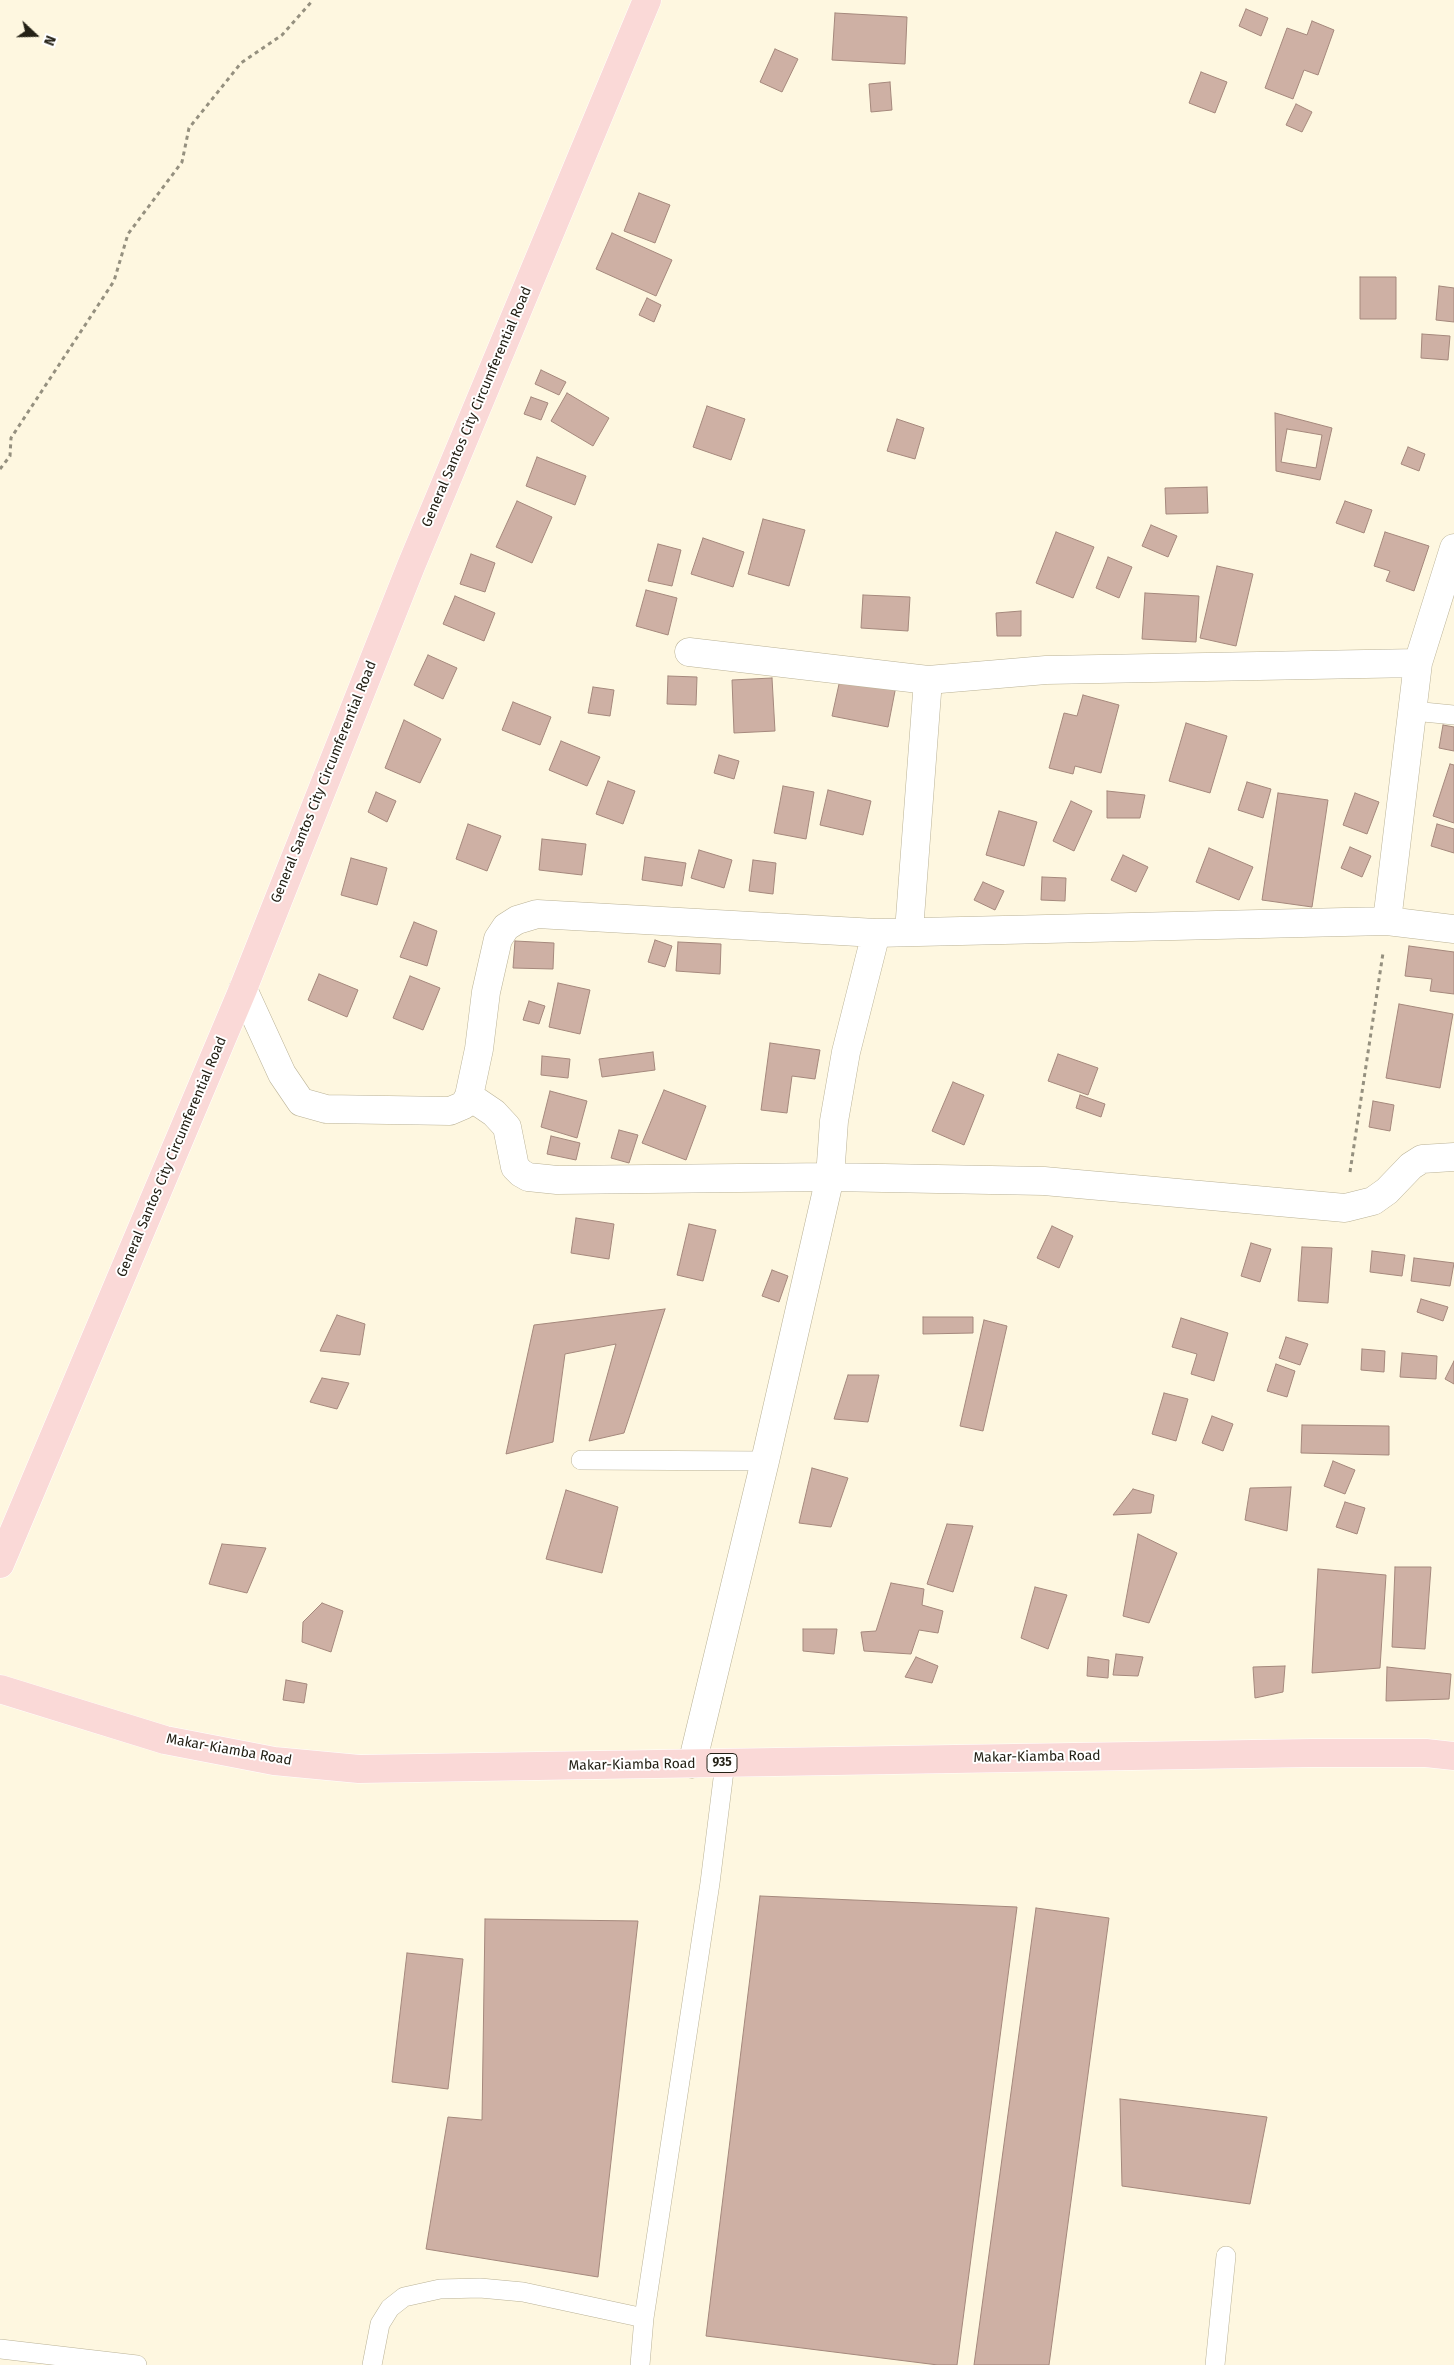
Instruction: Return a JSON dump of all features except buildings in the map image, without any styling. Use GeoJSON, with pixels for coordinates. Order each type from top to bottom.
{"type":"FeatureCollection","features":[{"type":"Feature","properties":{"kind":"main road","name":"General Santos City Circumferential Road"},"geometry":{"type":"LineString","coordinates":[[0,1564],[243,989],[411,566],[647,0]]}},
{"type":"Feature","properties":{"kind":"main road","name":"Makar-Kiamba Road"},"geometry":{"type":"LineString","coordinates":[[0,1689],[165,1740],[274,1760],[359,1769],[1311,1753],[1426,1753],[1454,1756]]}},
{"type":"Feature","properties":{"kind":"street"},"geometry":{"type":"LineString","coordinates":[[1387,921],[1418,662],[1454,548]]}},
{"type":"Feature","properties":{"kind":"street"},"geometry":{"type":"LineString","coordinates":[[689,652],[928,680],[1046,670],[1418,662]]}},
{"type":"Feature","properties":{"kind":"street"},"geometry":{"type":"LineString","coordinates":[[909,931],[928,680]]}},
{"type":"Feature","properties":{"kind":"street"},"geometry":{"type":"LineString","coordinates":[[243,989],[282,1074],[301,1102],[326,1109],[450,1111],[464,1104],[469,1096],[479,1049],[486,992],[498,939],[506,926],[537,914],[876,933],[1387,921],[1454,929]]}},
{"type":"Feature","properties":{"kind":"street"},"geometry":{"type":"LineString","coordinates":[[692,1764],[765,1461],[830,1177],[834,1121],[846,1052],[876,933]]}},
{"type":"Feature","properties":{"kind":"street"},"geometry":{"type":"LineString","coordinates":[[469,1096],[494,1113],[506,1127],[516,1166],[528,1177],[580,1180],[830,1177],[1044,1181],[1345,1208],[1373,1201],[1387,1191],[1411,1166],[1422,1159],[1454,1156]]}},
{"type":"Feature","properties":{"kind":"lane"},"geometry":{"type":"LineString","coordinates":[[1413,711],[1454,715]]}},
{"type":"Feature","properties":{"kind":"lane"},"geometry":{"type":"LineString","coordinates":[[581,1460],[765,1461]]}},
{"type":"Feature","properties":{"kind":"lane"},"geometry":{"type":"LineString","coordinates":[[640,2365],[644,2318],[710,1883],[725,1763]]}},
{"type":"Feature","properties":{"kind":"lane"},"geometry":{"type":"LineString","coordinates":[[1215,2365],[1226,2256]]}},
{"type":"Feature","properties":{"kind":"lane"},"geometry":{"type":"LineString","coordinates":[[372,2365],[380,2324],[390,2308],[404,2297],[440,2289],[480,2288],[523,2292],[644,2318]]}},
{"type":"Feature","properties":{"kind":"lane"},"geometry":{"type":"LineString","coordinates":[[0,2348],[137,2365]]}},
{"type":"Feature","properties":{"kind":"path"},"geometry":{"type":"LineString","coordinates":[[0,469],[10,456],[11,438],[114,281],[128,234],[182,162],[189,128],[241,63],[282,35],[313,0]]}},
{"type":"Feature","properties":{"kind":"path"},"geometry":{"type":"LineString","coordinates":[[1345,1208],[1387,921]]}}]}
